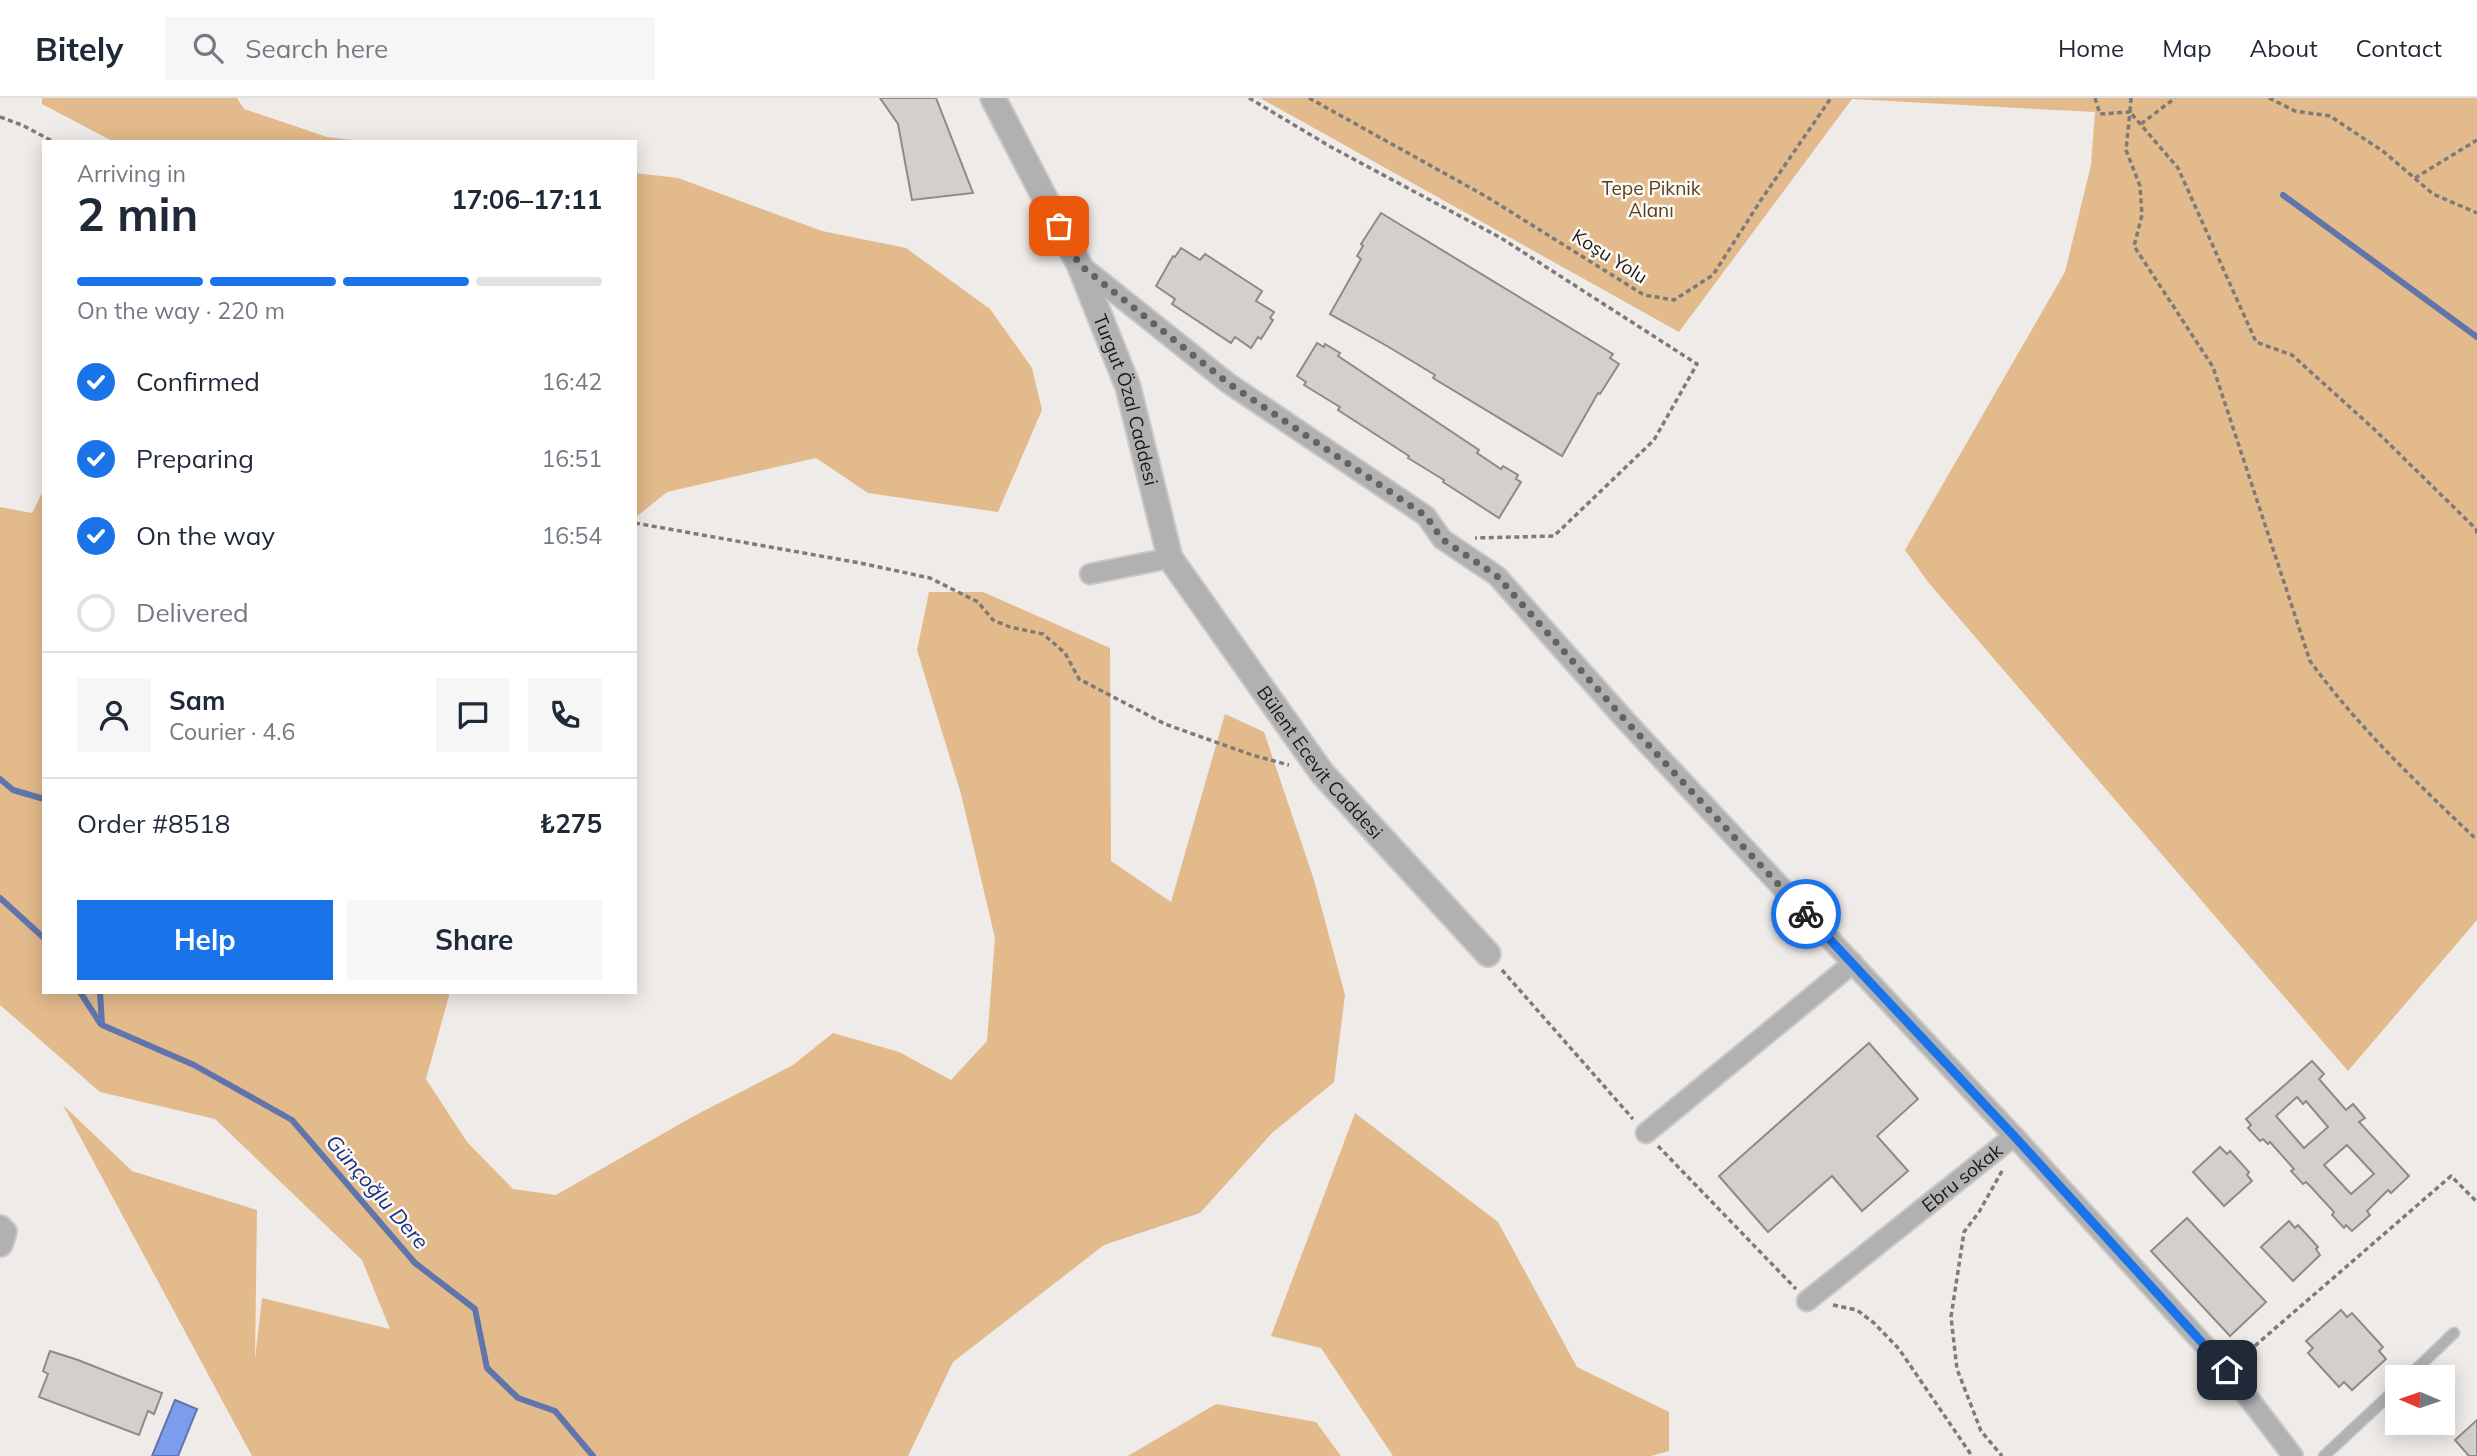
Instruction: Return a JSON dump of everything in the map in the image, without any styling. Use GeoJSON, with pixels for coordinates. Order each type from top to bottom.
{"type":"FeatureCollection","features":[{"type":"Feature","properties":{"kind":"street","name":"Turgut Özal Caddesi"},"geometry":{"type":"LineString","coordinates":[[993,98],[1079,264],[1128,387],[1170,558]]}},
{"type":"Feature","properties":{"kind":"street","name":"Ebru sokak"},"geometry":{"type":"LineString","coordinates":[[1079,264],[1228,383],[1426,516],[1442,539],[1497,576],[1626,721],[2014,1136],[2227,1370],[2293,1456]]}},
{"type":"Feature","properties":{"kind":"street"},"geometry":{"type":"LineString","coordinates":[[1090,574],[1170,558]]}},
{"type":"Feature","properties":{"kind":"street","name":"Bülent Ecevit Caddesi"},"geometry":{"type":"LineString","coordinates":[[1170,558],[1322,774],[1488,954]]}},
{"type":"Feature","properties":{"kind":"street"},"geometry":{"type":"LineString","coordinates":[[1646,1133],[1853,963]]}},
{"type":"Feature","properties":{"kind":"street","name":"Ebru sokak"},"geometry":{"type":"LineString","coordinates":[[1807,1301],[2014,1136]]}},
{"type":"Feature","properties":{"kind":"street"},"geometry":{"type":"LineString","coordinates":[[0,1228],[4,1232],[0,1244]]}},
{"type":"Feature","properties":{"kind":"lane"},"geometry":{"type":"LineString","coordinates":[[2420,1365],[2454,1333]]}},
{"type":"Feature","properties":{"kind":"lane"},"geometry":{"type":"LineString","coordinates":[[2324,1456],[2385,1399]]}},
{"type":"Feature","properties":{"kind":"path"},"geometry":{"type":"LineString","coordinates":[[1249,98],[1331,146],[1501,238],[1698,364],[1654,440],[1554,536],[1442,539]]}},
{"type":"Feature","properties":{"kind":"path","name":"Koşu Yolu"},"geometry":{"type":"LineString","coordinates":[[1309,98],[1488,197],[1644,295],[1674,300],[1713,275],[1831,98]]}},
{"type":"Feature","properties":{"kind":"path"},"geometry":{"type":"LineString","coordinates":[[2095,98],[2100,114],[2130,112]]}},
{"type":"Feature","properties":{"kind":"path"},"geometry":{"type":"LineString","coordinates":[[2131,98],[2126,150],[2140,186],[2141,215],[2134,246],[2213,367],[2311,660],[2339,700],[2419,785],[2477,840]]}},
{"type":"Feature","properties":{"kind":"path"},"geometry":{"type":"LineString","coordinates":[[2141,124],[2175,98]]}},
{"type":"Feature","properties":{"kind":"path"},"geometry":{"type":"LineString","coordinates":[[2269,98],[2295,111],[2330,116],[2384,152],[2433,194],[2477,213]]}},
{"type":"Feature","properties":{"kind":"path"},"geometry":{"type":"LineString","coordinates":[[2130,112],[2178,168],[2256,341],[2292,355],[2383,437],[2477,534]]}},
{"type":"Feature","properties":{"kind":"path"},"geometry":{"type":"LineString","coordinates":[[0,117],[50,140]]}},
{"type":"Feature","properties":{"kind":"path"},"geometry":{"type":"LineString","coordinates":[[2415,178],[2477,140]]}},
{"type":"Feature","properties":{"kind":"path"},"geometry":{"type":"LineString","coordinates":[[637,523],[860,563],[930,579],[978,602],[993,620],[1010,627],[1043,634],[1065,653],[1079,679],[1165,724],[1252,755],[1322,774]]}},
{"type":"Feature","properties":{"kind":"path"},"geometry":{"type":"LineString","coordinates":[[2002,1456],[1982,1431],[1957,1369],[1951,1317],[1964,1232],[2001,1175],[2014,1136]]}},
{"type":"Feature","properties":{"kind":"path"},"geometry":{"type":"LineString","coordinates":[[2227,1370],[2451,1176],[2477,1202]]}},
{"type":"Feature","properties":{"kind":"path"},"geometry":{"type":"LineString","coordinates":[[1807,1301],[1857,1310],[1874,1323],[1899,1349],[1972,1456]]}},
{"type":"Feature","properties":{"kind":"green space"},"geometry":{"type":"Polygon","coordinates":[[[42,98],[237,98],[244,109],[327,137],[352,140],[110,140],[42,104],[42,98]]]}},
{"type":"Feature","properties":{"kind":"green space","name":"Tepe Piknik Alanı"},"geometry":{"type":"Polygon","coordinates":[[[1260,98],[2477,98],[2477,920],[2348,1071],[1928,582],[1905,550],[2065,272],[2091,165],[2095,112],[1852,99],[1679,332],[1260,98]]]}},
{"type":"Feature","properties":{"kind":"green space"},"geometry":{"type":"Polygon","coordinates":[[[637,173],[678,178],[822,231],[906,248],[990,309],[1032,368],[1042,410],[998,512],[868,493],[816,458],[667,492],[637,516],[637,173]]]}},
{"type":"Feature","properties":{"kind":"green space"},"geometry":{"type":"Polygon","coordinates":[[[42,493],[42,994],[449,994],[426,1079],[467,1142],[513,1189],[556,1195],[692,1117],[793,1065],[833,1033],[899,1052],[951,1080],[987,1041],[995,938],[961,794],[917,650],[929,592],[983,592],[1110,648],[1111,861],[1171,902],[1225,714],[1264,732],[1314,880],[1345,995],[1334,1082],[1272,1133],[1200,1213],[1104,1245],[953,1362],[908,1456],[252,1456],[63,1105],[132,1171],[257,1210],[255,1359],[262,1298],[390,1329],[362,1260],[215,1119],[100,1092],[0,1005],[0,507],[32,513],[42,493]]]}},
{"type":"Feature","properties":{"kind":"green space"},"geometry":{"type":"Polygon","coordinates":[[[1355,1113],[1498,1222],[1577,1367],[1669,1412],[1669,1451],[1651,1456],[1393,1456],[1321,1348],[1271,1336],[1355,1113]]]}},
{"type":"Feature","properties":{"kind":"green space"},"geometry":{"type":"Polygon","coordinates":[[[1216,1404],[1316,1422],[1341,1456],[1128,1456],[1216,1404]]]}},
{"type":"Feature","properties":{"kind":"water"},"geometry":{"type":"Polygon","coordinates":[[[175,1400],[197,1409],[178,1456],[152,1456],[175,1400]]]}},
{"type":"Feature","properties":{"kind":"building"},"geometry":{"type":"Polygon","coordinates":[[[880,98],[936,98],[973,193],[912,200],[898,124],[880,98]]]}},
{"type":"Feature","properties":{"kind":"building"},"geometry":{"type":"Polygon","coordinates":[[[1381,213],[1613,354],[1610,358],[1619,364],[1600,394],[1598,393],[1562,456],[1433,378],[1435,375],[1330,314],[1361,259],[1357,256],[1363,246],[1361,244],[1381,213]]]}},
{"type":"Feature","properties":{"kind":"building"},"geometry":{"type":"Polygon","coordinates":[[[1181,248],[1200,260],[1205,254],[1262,291],[1256,301],[1274,312],[1270,318],[1273,320],[1261,339],[1258,337],[1251,348],[1235,337],[1231,343],[1172,304],[1175,299],[1156,286],[1173,256],[1175,257],[1181,248]]]}},
{"type":"Feature","properties":{"kind":"building"},"geometry":{"type":"Polygon","coordinates":[[[1317,343],[1324,347],[1325,344],[1340,353],[1338,356],[1479,450],[1477,453],[1501,469],[1503,466],[1518,475],[1516,479],[1521,482],[1499,518],[1338,410],[1340,407],[1304,385],[1306,382],[1297,376],[1317,343]]]}},
{"type":"Feature","properties":{"kind":"building"},"geometry":{"type":"Polygon","coordinates":[[[1869,1043],[1918,1099],[1877,1136],[1908,1171],[1862,1211],[1832,1176],[1768,1232],[1719,1176],[1869,1043]]]}},
{"type":"Feature","properties":{"kind":"building"},"geometry":{"type":"Polygon","coordinates":[[[2312,1061],[2324,1074],[2319,1079],[2346,1110],[2353,1104],[2365,1118],[2359,1122],[2409,1176],[2391,1193],[2388,1190],[2367,1211],[2370,1215],[2352,1231],[2346,1225],[2344,1228],[2332,1215],[2334,1212],[2311,1187],[2306,1182],[2303,1184],[2291,1171],[2294,1169],[2270,1142],[2268,1144],[2263,1139],[2260,1141],[2248,1128],[2251,1125],[2246,1119],[2312,1061]],[[2297,1097],[2276,1116],[2304,1148],[2328,1127],[2306,1101],[2303,1104],[2297,1097]],[[2347,1145],[2324,1165],[2351,1194],[2374,1174],[2347,1145]]]}},
{"type":"Feature","properties":{"kind":"building"},"geometry":{"type":"Polygon","coordinates":[[[2220,1147],[2227,1154],[2230,1151],[2249,1172],[2247,1175],[2252,1181],[2224,1206],[2193,1172],[2220,1147]]]}},
{"type":"Feature","properties":{"kind":"building"},"geometry":{"type":"Polygon","coordinates":[[[2187,1218],[2266,1302],[2230,1336],[2151,1251],[2187,1218]]]}},
{"type":"Feature","properties":{"kind":"building"},"geometry":{"type":"Polygon","coordinates":[[[2289,1221],[2295,1228],[2298,1225],[2318,1247],[2316,1249],[2320,1255],[2293,1281],[2261,1247],[2289,1221]]]}},
{"type":"Feature","properties":{"kind":"building"},"geometry":{"type":"Polygon","coordinates":[[[2341,1310],[2347,1317],[2352,1313],[2383,1347],[2379,1351],[2386,1359],[2352,1390],[2344,1382],[2339,1387],[2308,1353],[2313,1348],[2306,1341],[2341,1310]]]}},
{"type":"Feature","properties":{"kind":"building"},"geometry":{"type":"Polygon","coordinates":[[[50,1351],[162,1393],[154,1414],[148,1411],[139,1435],[39,1397],[48,1374],[43,1371],[50,1351]]]}},
{"type":"Feature","properties":{"kind":"building"},"geometry":{"type":"Polygon","coordinates":[[[2477,1420],[2477,1456],[2469,1456],[2455,1440],[2477,1420]]]}},
{"type":"Feature","properties":{"kind":"waterway"},"geometry":{"type":"LineString","coordinates":[[2283,195],[2477,337]]}},
{"type":"Feature","properties":{"kind":"waterway","name":"Günçoğlu Dere"},"geometry":{"type":"LineString","coordinates":[[0,779],[13,790],[42,798]]}},
{"type":"Feature","properties":{"kind":"waterway"},"geometry":{"type":"LineString","coordinates":[[0,898],[42,936]]}},
{"type":"Feature","properties":{"kind":"waterway"},"geometry":{"type":"LineString","coordinates":[[81,994],[100,1023]]}},
{"type":"Feature","properties":{"kind":"waterway","name":"Günçoğlu Dere"},"geometry":{"type":"LineString","coordinates":[[100,994],[102,1025],[194,1065],[292,1120],[415,1263],[475,1309],[487,1368],[518,1398],[555,1411],[593,1456]]}},
{"type":"Feature","properties":{"kind":"way so far"},"geometry":{"type":"LineString","coordinates":[[1059,226],[1079,264],[1206,366],[1426,516],[1442,539],[1497,576],[1626,721],[1806,914]]}},
{"type":"Feature","properties":{"kind":"route"},"geometry":{"type":"LineString","coordinates":[[1806,914],[2014,1136],[2227,1370]]}}]}
